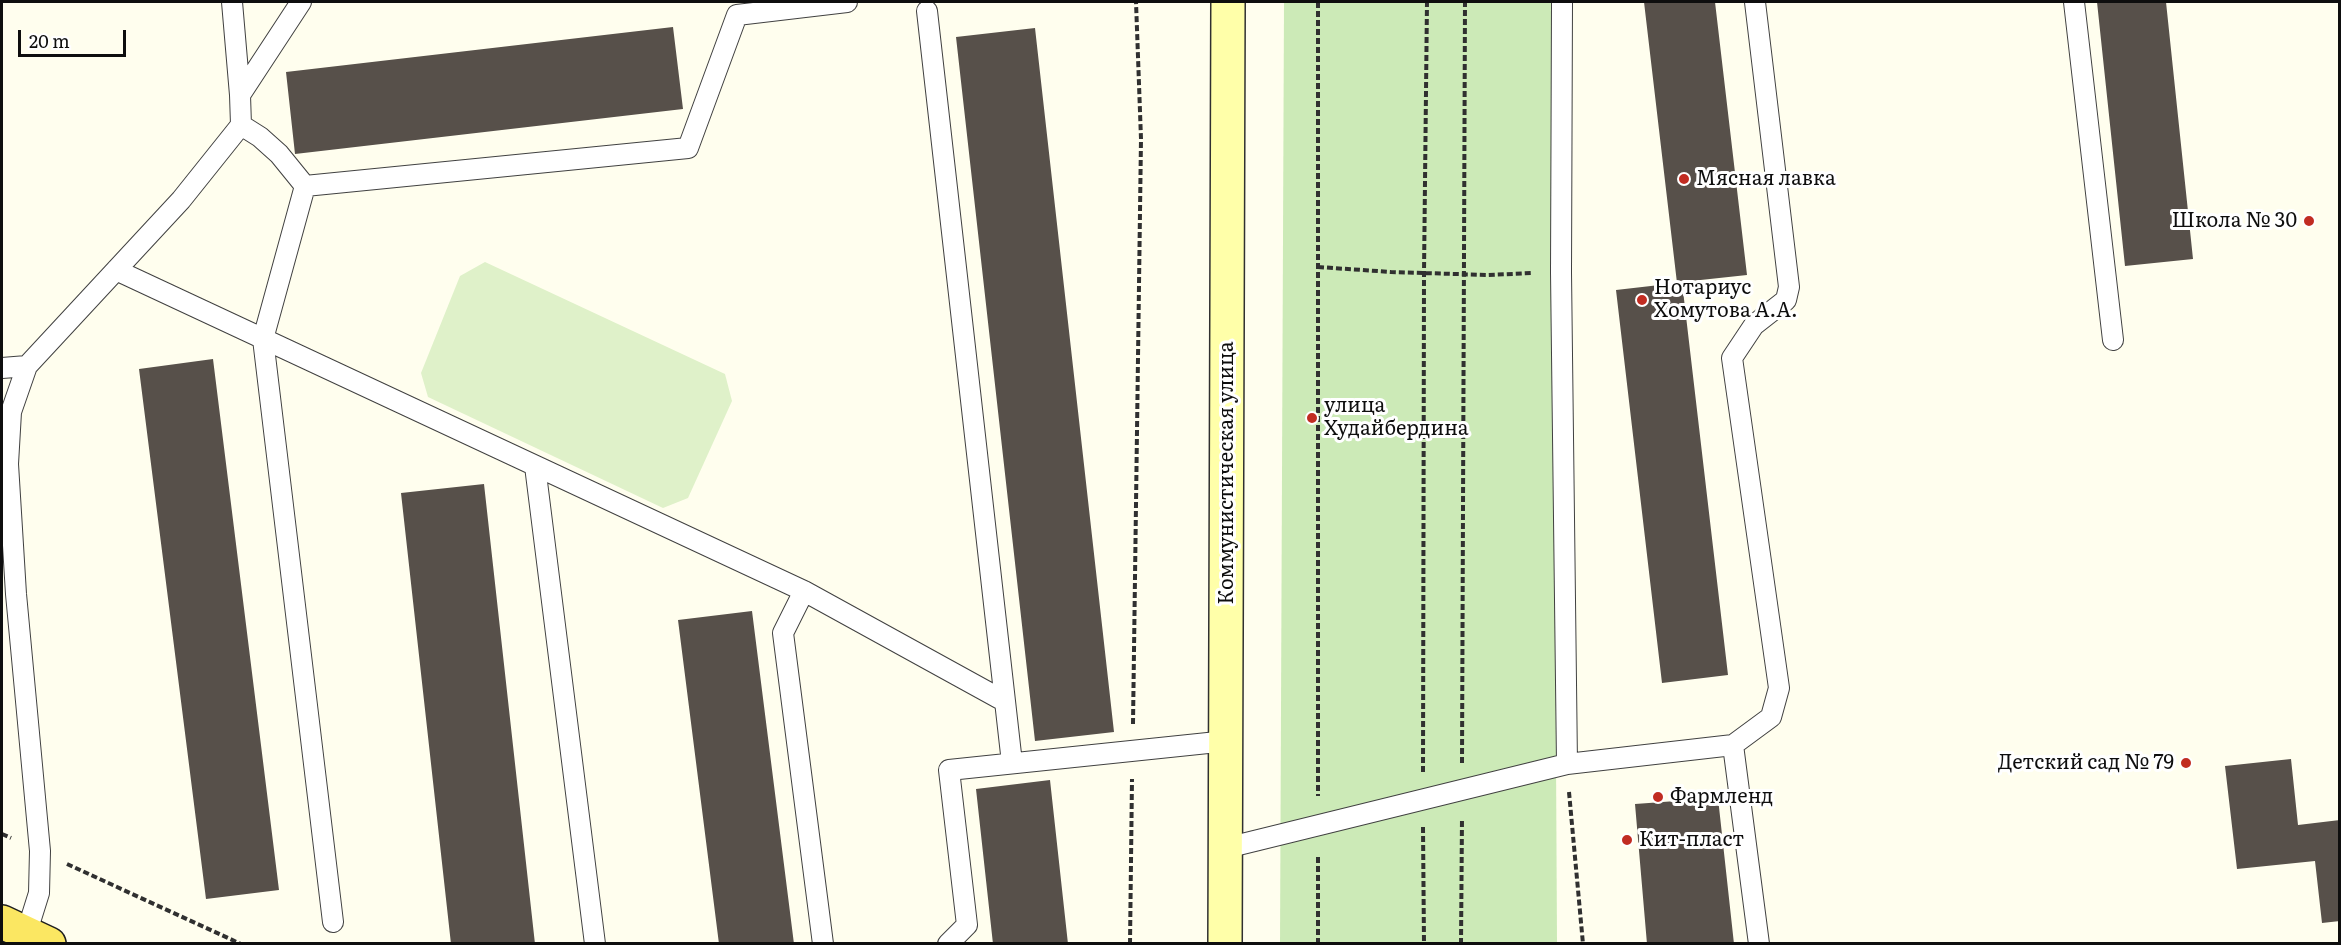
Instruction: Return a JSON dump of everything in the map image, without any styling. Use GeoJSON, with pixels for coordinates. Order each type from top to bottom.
{"type":"FeatureCollection","features":[{"type":"Feature","properties":{"kind":"main road","name":"Коммунистическая улица"},"geometry":{"type":"LineString","coordinates":[[1225,944],[1228,2]]}},
{"type":"Feature","properties":{"kind":"lane"},"geometry":{"type":"LineString","coordinates":[[25,936],[39,893],[40,851],[9,595],[8,464],[11,412],[27,366],[181,201],[241,124],[232,2]]}},
{"type":"Feature","properties":{"kind":"lane"},"geometry":{"type":"LineString","coordinates":[[240,95],[301,2]]}},
{"type":"Feature","properties":{"kind":"lane"},"geometry":{"type":"LineString","coordinates":[[305,186],[688,148],[737,15],[847,2]]}},
{"type":"Feature","properties":{"kind":"lane"},"geometry":{"type":"LineString","coordinates":[[1562,2],[1561,272],[1567,764]]}},
{"type":"Feature","properties":{"kind":"lane"},"geometry":{"type":"LineString","coordinates":[[1227,848],[1567,764],[1733,745],[1771,717],[1779,688],[1732,358],[1754,325],[1786,300],[1789,287],[1755,2]]}},
{"type":"Feature","properties":{"kind":"lane"},"geometry":{"type":"LineString","coordinates":[[2074,2],[2113,340]]}},
{"type":"Feature","properties":{"kind":"lane"},"geometry":{"type":"LineString","coordinates":[[927,11],[1012,764]]}},
{"type":"Feature","properties":{"kind":"lane"},"geometry":{"type":"LineString","coordinates":[[241,124],[279,154],[305,186]]}},
{"type":"Feature","properties":{"kind":"lane"},"geometry":{"type":"LineString","coordinates":[[305,186],[263,339],[333,922]]}},
{"type":"Feature","properties":{"kind":"lane"},"geometry":{"type":"LineString","coordinates":[[116,270],[804,591],[1004,701]]}},
{"type":"Feature","properties":{"kind":"lane"},"geometry":{"type":"LineString","coordinates":[[2,368],[27,366]]}},
{"type":"Feature","properties":{"kind":"lane"},"geometry":{"type":"LineString","coordinates":[[535,466],[595,944]]}},
{"type":"Feature","properties":{"kind":"lane"},"geometry":{"type":"LineString","coordinates":[[804,591],[783,633],[823,944]]}},
{"type":"Feature","properties":{"kind":"lane"},"geometry":{"type":"LineString","coordinates":[[948,944],[967,925],[949,770],[1227,741]]}},
{"type":"Feature","properties":{"kind":"lane"},"geometry":{"type":"LineString","coordinates":[[1733,745],[1760,944]]}},
{"type":"Feature","properties":{"kind":"path"},"geometry":{"type":"LineString","coordinates":[[1130,944],[1141,139],[1136,2]]}},
{"type":"Feature","properties":{"kind":"path"},"geometry":{"type":"LineString","coordinates":[[1318,2],[1318,944]]}},
{"type":"Feature","properties":{"kind":"path"},"geometry":{"type":"LineString","coordinates":[[1424,944],[1426,2]]}},
{"type":"Feature","properties":{"kind":"path"},"geometry":{"type":"LineString","coordinates":[[1461,944],[1465,2]]}},
{"type":"Feature","properties":{"kind":"path"},"geometry":{"type":"LineString","coordinates":[[1318,267],[1464,274],[1561,272]]}},
{"type":"Feature","properties":{"kind":"path"},"geometry":{"type":"LineString","coordinates":[[1567,764],[1583,944]]}},
{"type":"Feature","properties":{"kind":"path"},"geometry":{"type":"LineString","coordinates":[[2,834],[240,944]]}},
{"type":"Feature","properties":{"kind":"green space"},"geometry":{"type":"Polygon","coordinates":[[[1284,2],[1552,2],[1557,943],[1280,943],[1284,2]]]}},
{"type":"Feature","properties":{"kind":"green space"},"geometry":{"type":"Polygon","coordinates":[[[485,262],[725,374],[732,401],[688,498],[663,508],[428,397],[421,373],[460,276],[485,262]]]}},
{"type":"Feature","properties":{"kind":"building"},"geometry":{"type":"Polygon","coordinates":[[[1644,2],[1715,2],[1747,275],[1682,282],[1728,675],[1662,683],[1616,290],[1677,283],[1644,2]]]}},
{"type":"Feature","properties":{"kind":"building"},"geometry":{"type":"Polygon","coordinates":[[[2097,2],[2166,2],[2193,259],[2125,266],[2097,2]]]}},
{"type":"Feature","properties":{"kind":"building"},"geometry":{"type":"Polygon","coordinates":[[[673,27],[683,109],[295,154],[286,72],[673,27]]]}},
{"type":"Feature","properties":{"kind":"building"},"geometry":{"type":"Polygon","coordinates":[[[1035,28],[1114,732],[1035,741],[956,37],[1035,28]]]}},
{"type":"Feature","properties":{"kind":"building"},"geometry":{"type":"Polygon","coordinates":[[[213,359],[279,890],[206,899],[139,369],[213,359]]]}},
{"type":"Feature","properties":{"kind":"building"},"geometry":{"type":"Polygon","coordinates":[[[484,484],[535,944],[451,944],[401,493],[484,484]]]}},
{"type":"Feature","properties":{"kind":"building"},"geometry":{"type":"Polygon","coordinates":[[[752,611],[794,944],[719,944],[678,620],[752,611]]]}},
{"type":"Feature","properties":{"kind":"building"},"geometry":{"type":"Polygon","coordinates":[[[2291,759],[2298,825],[2340,820],[2340,921],[2322,923],[2315,861],[2237,869],[2225,766],[2291,759]]]}},
{"type":"Feature","properties":{"kind":"building"},"geometry":{"type":"Polygon","coordinates":[[[1050,780],[1068,944],[993,944],[976,789],[1050,780]]]}},
{"type":"Feature","properties":{"kind":"building"},"geometry":{"type":"Polygon","coordinates":[[[1718,798],[1734,944],[1647,944],[1635,804],[1718,798]]]}},
{"type":"Feature","properties":{"kind":"place","name":"Мясная лавка"},"geometry":{"type":"Point","coordinates":[1684,179]}},
{"type":"Feature","properties":{"kind":"place","name":"Школа № 30"},"geometry":{"type":"Point","coordinates":[2309,221]}},
{"type":"Feature","properties":{"kind":"place","name":"Нотариус Хомутова А.А."},"geometry":{"type":"Point","coordinates":[1642,300]}},
{"type":"Feature","properties":{"kind":"place","name":"улица Худайбердина"},"geometry":{"type":"Point","coordinates":[1312,418]}},
{"type":"Feature","properties":{"kind":"place","name":"Детский сад № 79"},"geometry":{"type":"Point","coordinates":[2186,763]}},
{"type":"Feature","properties":{"kind":"place","name":"Фармленд"},"geometry":{"type":"Point","coordinates":[1658,797]}},
{"type":"Feature","properties":{"kind":"place","name":"Кит-пласт"},"geometry":{"type":"Point","coordinates":[1627,840]}}]}
